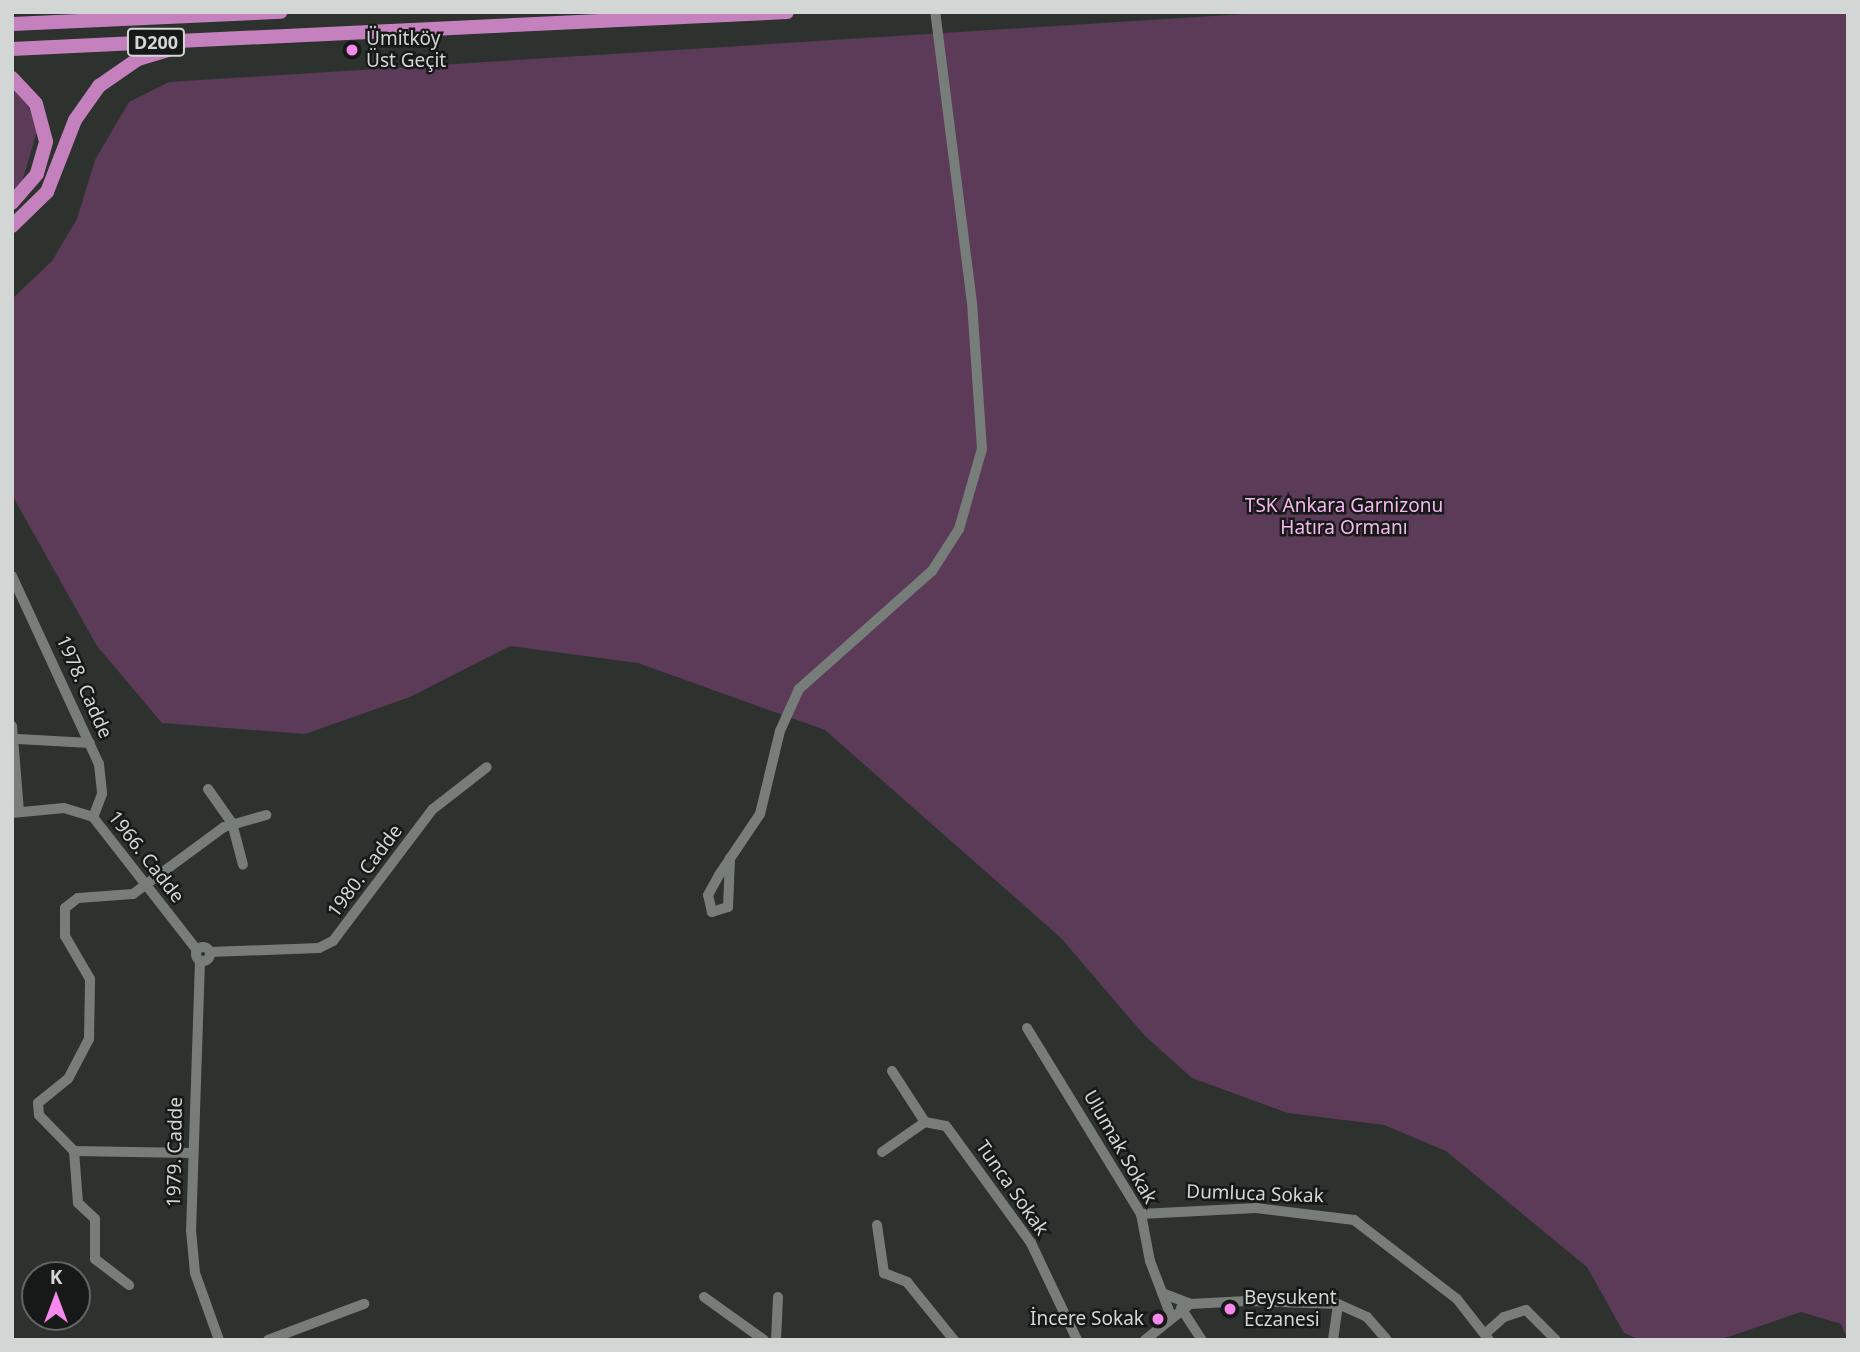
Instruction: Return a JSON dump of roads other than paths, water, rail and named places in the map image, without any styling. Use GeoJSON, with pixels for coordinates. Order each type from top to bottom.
{"type":"FeatureCollection","features":[{"type":"Feature","properties":{"kind":"highway"},"geometry":{"type":"LineString","coordinates":[[183,12],[204,17]]}},
{"type":"Feature","properties":{"kind":"highway","name":"D200"},"geometry":{"type":"LineString","coordinates":[[12,24],[281,12]]}},
{"type":"Feature","properties":{"kind":"highway","name":"D200"},"geometry":{"type":"LineString","coordinates":[[12,49],[787,12]]}},
{"type":"Feature","properties":{"kind":"highway"},"geometry":{"type":"LineString","coordinates":[[12,226],[47,192],[75,120],[99,86],[138,59],[209,40]]}},
{"type":"Feature","properties":{"kind":"highway"},"geometry":{"type":"LineString","coordinates":[[12,78],[36,104],[46,142],[37,174],[12,203]]}},
{"type":"Feature","properties":{"kind":"street"},"geometry":{"type":"LineString","coordinates":[[730,858],[728,907],[712,912],[708,894],[730,858],[760,814],[780,731],[799,689],[932,571],[959,529],[982,449],[972,303],[935,12]]}},
{"type":"Feature","properties":{"kind":"street","name":"1978. Cadde"},"geometry":{"type":"LineString","coordinates":[[12,576],[90,743],[102,794],[93,817]]}},
{"type":"Feature","properties":{"kind":"street"},"geometry":{"type":"LineString","coordinates":[[12,726],[18,739],[16,812]]}},
{"type":"Feature","properties":{"kind":"street"},"geometry":{"type":"LineString","coordinates":[[18,739],[90,743]]}},
{"type":"Feature","properties":{"kind":"street","name":"1980. Cadde"},"geometry":{"type":"LineString","coordinates":[[198,955],[210,952],[319,948],[333,941],[433,809],[486,767]]}},
{"type":"Feature","properties":{"kind":"street"},"geometry":{"type":"LineString","coordinates":[[208,789],[232,823],[243,865]]}},
{"type":"Feature","properties":{"kind":"street","name":"1966. Cadde"},"geometry":{"type":"LineString","coordinates":[[16,812],[64,808],[93,817],[198,955]]}},
{"type":"Feature","properties":{"kind":"street"},"geometry":{"type":"LineString","coordinates":[[129,1285],[94,1259],[95,1219],[78,1203],[74,1152],[37,1108],[82,1061],[89,1039],[90,979],[65,936],[65,908],[78,898],[133,894],[232,823],[266,815]]}},
{"type":"Feature","properties":{"kind":"street","name":"1979. Cadde"},"geometry":{"type":"LineString","coordinates":[[198,955],[191,1153],[195,1273],[219,1340]]}},
{"type":"Feature","properties":{"kind":"street","name":"Ulumak Sokak"},"geometry":{"type":"LineString","coordinates":[[1027,1028],[1141,1214],[1162,1293],[1171,1316]]}},
{"type":"Feature","properties":{"kind":"street"},"geometry":{"type":"LineString","coordinates":[[882,1152],[925,1122],[892,1071]]}},
{"type":"Feature","properties":{"kind":"street","name":"Tunca Sokak"},"geometry":{"type":"LineString","coordinates":[[925,1122],[946,1126],[1031,1243],[1077,1340]]}},
{"type":"Feature","properties":{"kind":"street"},"geometry":{"type":"LineString","coordinates":[[74,1152],[191,1153]]}},
{"type":"Feature","properties":{"kind":"street","name":"Dumluca Sokak"},"geometry":{"type":"LineString","coordinates":[[1141,1214],[1256,1208],[1354,1220],[1437,1282],[1487,1336]]}},
{"type":"Feature","properties":{"kind":"street"},"geometry":{"type":"LineString","coordinates":[[877,1225],[884,1273],[907,1283],[954,1340]]}},
{"type":"Feature","properties":{"kind":"street"},"geometry":{"type":"LineString","coordinates":[[1162,1293],[1186,1306],[1338,1304],[1367,1317],[1387,1340]]}},
{"type":"Feature","properties":{"kind":"street"},"geometry":{"type":"LineString","coordinates":[[704,1297],[764,1340]]}},
{"type":"Feature","properties":{"kind":"street"},"geometry":{"type":"LineString","coordinates":[[776,1340],[778,1297]]}},
{"type":"Feature","properties":{"kind":"street"},"geometry":{"type":"LineString","coordinates":[[268,1340],[364,1304]]}},
{"type":"Feature","properties":{"kind":"street"},"geometry":{"type":"LineString","coordinates":[[1333,1340],[1338,1304]]}},
{"type":"Feature","properties":{"kind":"street"},"geometry":{"type":"LineString","coordinates":[[1145,1340],[1186,1306]]}},
{"type":"Feature","properties":{"kind":"street"},"geometry":{"type":"LineString","coordinates":[[1186,1306],[1202,1340]]}},
{"type":"Feature","properties":{"kind":"street"},"geometry":{"type":"LineString","coordinates":[[1487,1336],[1504,1317],[1526,1310],[1556,1340]]}},
{"type":"Feature","properties":{"kind":"place","name":"Ümitköy Üst Geçit"},"geometry":{"type":"Point","coordinates":[352,50]}},
{"type":"Feature","properties":{"kind":"place","name":"Beysukent Eczanesi"},"geometry":{"type":"Point","coordinates":[1230,1309]}},
{"type":"Feature","properties":{"kind":"place","name":"İncere Sokak"},"geometry":{"type":"Point","coordinates":[1158,1319]}},
{"type":"Feature","properties":{"kind":"park label","name":"TSK Ankara Garnizonu Hatıra Ormanı"},"geometry":{"type":"Point","coordinates":[1344,517]}}]}
